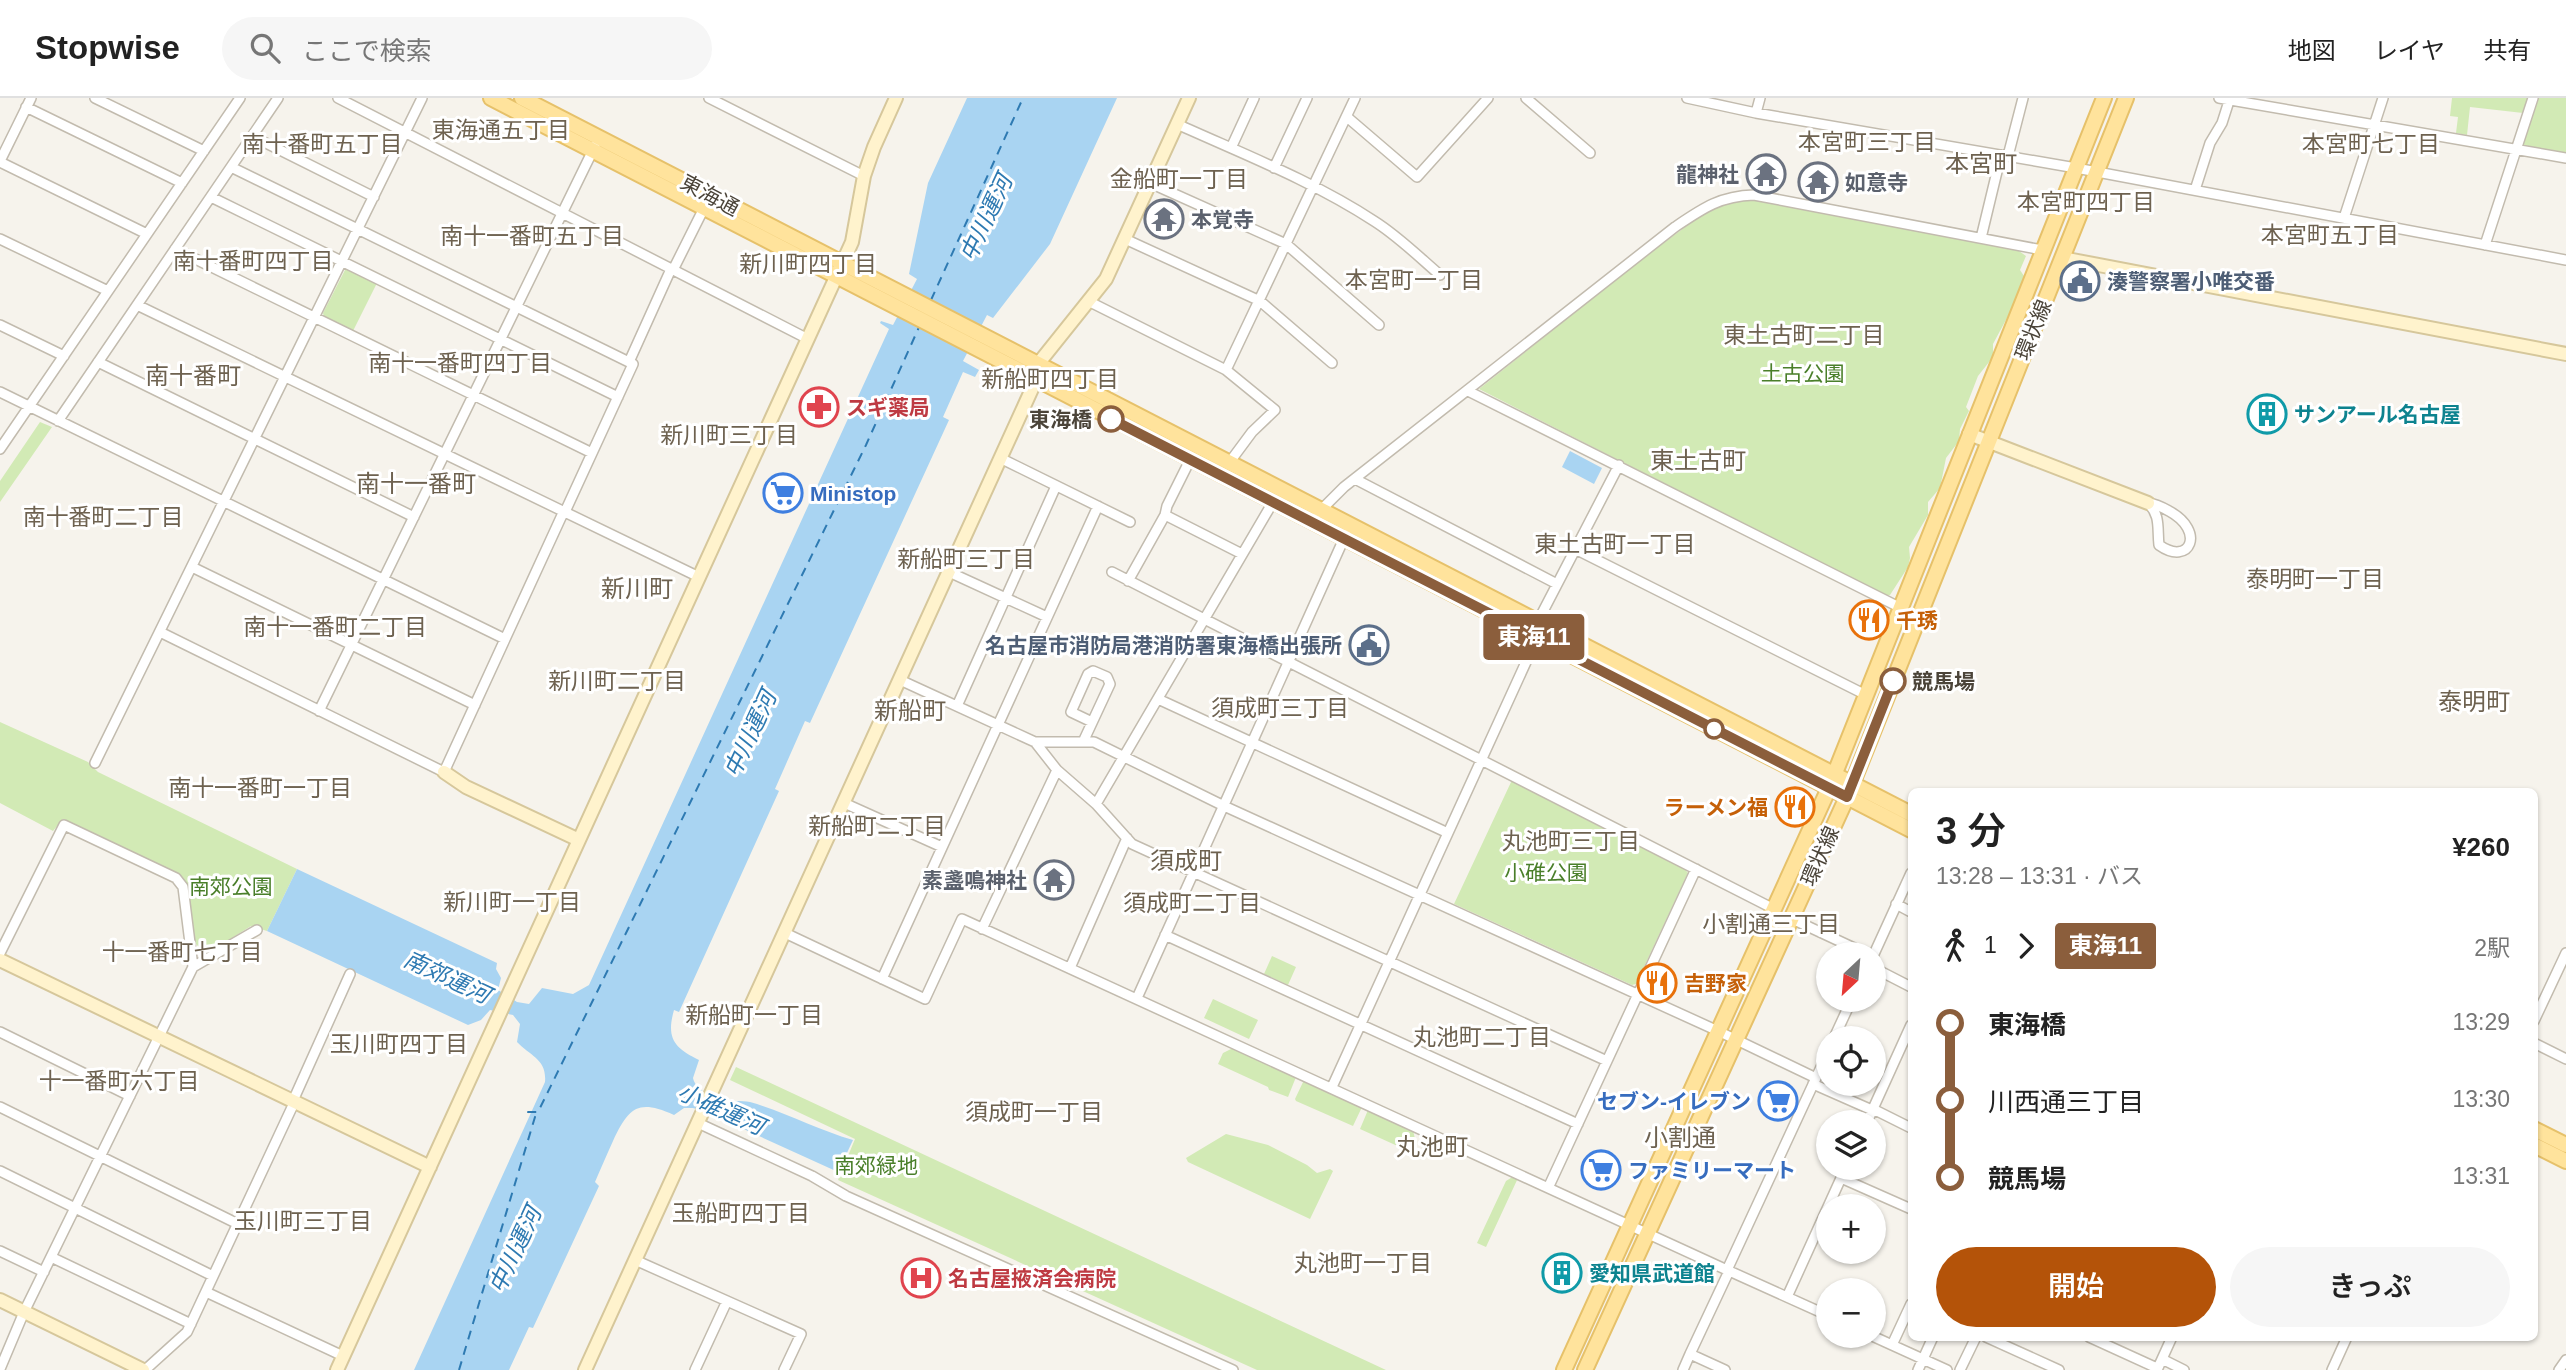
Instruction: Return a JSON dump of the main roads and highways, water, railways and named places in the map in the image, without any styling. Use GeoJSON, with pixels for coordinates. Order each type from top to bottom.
{"type":"FeatureCollection","features":[{"type":"Feature","properties":{"kind":"main road"},"geometry":{"type":"LineString","coordinates":[[491,98],[704,208],[840,270],[986,346],[1035,380],[1190,460],[1273,502],[1314,515]]}},
{"type":"Feature","properties":{"kind":"main road","name":"東海通"},"geometry":{"type":"LineString","coordinates":[[522,98],[600,137],[840,270]]}},
{"type":"Feature","properties":{"kind":"main road","name":"環状線"},"geometry":{"type":"LineString","coordinates":[[1564,1370],[1832,782],[2104,98]]}},
{"type":"Feature","properties":{"kind":"main road","name":"環状線"},"geometry":{"type":"LineString","coordinates":[[1585,1370],[1849,790],[2126,98]]}},
{"type":"Feature","properties":{"kind":"main road"},"geometry":{"type":"LineString","coordinates":[[986,346],[1038,364],[1228,463],[1314,515],[1537,638],[1832,782],[1908,813]]}},
{"type":"Feature","properties":{"kind":"main road"},"geometry":{"type":"LineString","coordinates":[[1347,533],[1537,622],[1832,782]]}},
{"type":"Feature","properties":{"kind":"main road"},"geometry":{"type":"LineString","coordinates":[[1849,790],[1908,828]]}},
{"type":"Feature","properties":{"kind":"main road"},"geometry":{"type":"LineString","coordinates":[[2538,1131],[2566,1145]]}},
{"type":"Feature","properties":{"kind":"main road"},"geometry":{"type":"LineString","coordinates":[[2538,1147],[2566,1161]]}},
{"type":"Feature","properties":{"kind":"water"},"geometry":{"type":"Polygon","coordinates":[[[967,98],[1117,98],[1050,244],[993,318],[987,315],[963,361],[979,370],[975,377],[963,372],[943,417],[949,420],[810,723],[805,721],[775,789],[779,791],[679,1012],[674,1010],[671,1028],[678,1046],[699,1060],[693,1078],[697,1086],[705,1092],[723,1100],[747,1101],[763,1106],[853,1140],[838,1172],[693,1108],[684,1108],[674,1115],[652,1108],[636,1109],[624,1120],[613,1141],[595,1182],[599,1186],[533,1328],[529,1327],[509,1370],[414,1370],[545,1082],[543,1068],[537,1059],[517,1042],[520,1024],[513,1015],[490,1010],[481,1020],[468,1025],[267,931],[297,869],[497,963],[496,969],[501,978],[498,990],[517,1002],[529,1004],[542,988],[573,994],[589,985],[889,329],[880,323],[881,321],[893,325],[917,279],[909,274],[928,183],[967,98]]]}},
{"type":"Feature","properties":{"kind":"water"},"geometry":{"type":"Polygon","coordinates":[[[1570,451],[1602,468],[1594,484],[1562,467],[1570,451]]]}},
{"type":"Feature","properties":{"kind":"place","name":"龍神社"},"geometry":{"type":"Point","coordinates":[1766,174]}},
{"type":"Feature","properties":{"kind":"place","name":"如意寺"},"geometry":{"type":"Point","coordinates":[1818,182]}},
{"type":"Feature","properties":{"kind":"place","name":"本覚寺"},"geometry":{"type":"Point","coordinates":[1164,219]}},
{"type":"Feature","properties":{"kind":"place","name":"湊警察署小唯交番"},"geometry":{"type":"Point","coordinates":[2080,281]}},
{"type":"Feature","properties":{"kind":"place","name":"スギ薬局"},"geometry":{"type":"Point","coordinates":[819,407]}},
{"type":"Feature","properties":{"kind":"place","name":"サンアール名古屋"},"geometry":{"type":"Point","coordinates":[2267,414]}},
{"type":"Feature","properties":{"kind":"place","name":"東海橋"},"geometry":{"type":"Point","coordinates":[1111,419]}},
{"type":"Feature","properties":{"kind":"place","name":"Ministop"},"geometry":{"type":"Point","coordinates":[783,493]}},
{"type":"Feature","properties":{"kind":"place","name":"千琇"},"geometry":{"type":"Point","coordinates":[1869,620]}},
{"type":"Feature","properties":{"kind":"place","name":"名古屋市消防局港消防署東海橋出張所"},"geometry":{"type":"Point","coordinates":[1369,645]}},
{"type":"Feature","properties":{"kind":"place","name":"競馬場"},"geometry":{"type":"Point","coordinates":[1893,681]}},
{"type":"Feature","properties":{"kind":"place","name":"ラーメン福"},"geometry":{"type":"Point","coordinates":[1795,807]}},
{"type":"Feature","properties":{"kind":"place","name":"素盞鳴神社"},"geometry":{"type":"Point","coordinates":[1054,880]}},
{"type":"Feature","properties":{"kind":"place","name":"吉野家"},"geometry":{"type":"Point","coordinates":[1657,983]}},
{"type":"Feature","properties":{"kind":"place","name":"セブン-イレブン"},"geometry":{"type":"Point","coordinates":[1778,1101]}},
{"type":"Feature","properties":{"kind":"place","name":"ファミリーマート"},"geometry":{"type":"Point","coordinates":[1601,1170]}},
{"type":"Feature","properties":{"kind":"place","name":"愛知県武道館"},"geometry":{"type":"Point","coordinates":[1562,1273]}},
{"type":"Feature","properties":{"kind":"place","name":"名古屋掖済会病院"},"geometry":{"type":"Point","coordinates":[921,1278]}},
{"type":"Feature","properties":{"kind":"district","name":"東海通五丁目"},"geometry":{"type":"Point","coordinates":[501,130]}},
{"type":"Feature","properties":{"kind":"district","name":"本宮町三丁目"},"geometry":{"type":"Point","coordinates":[1867,142]}},
{"type":"Feature","properties":{"kind":"district","name":"南十番町五丁目"},"geometry":{"type":"Point","coordinates":[322,144]}},
{"type":"Feature","properties":{"kind":"district","name":"本宮町七丁目"},"geometry":{"type":"Point","coordinates":[2371,144]}},
{"type":"Feature","properties":{"kind":"district","name":"本宮町"},"geometry":{"type":"Point","coordinates":[1981,163]}},
{"type":"Feature","properties":{"kind":"district","name":"金船町一丁目"},"geometry":{"type":"Point","coordinates":[1179,179]}},
{"type":"Feature","properties":{"kind":"district","name":"本宮町四丁目"},"geometry":{"type":"Point","coordinates":[2086,202]}},
{"type":"Feature","properties":{"kind":"district","name":"本宮町五丁目"},"geometry":{"type":"Point","coordinates":[2330,235]}},
{"type":"Feature","properties":{"kind":"district","name":"南十一番町五丁目"},"geometry":{"type":"Point","coordinates":[532,236]}},
{"type":"Feature","properties":{"kind":"district","name":"南十番町四丁目"},"geometry":{"type":"Point","coordinates":[253,261]}},
{"type":"Feature","properties":{"kind":"district","name":"新川町四丁目"},"geometry":{"type":"Point","coordinates":[808,264]}},
{"type":"Feature","properties":{"kind":"district","name":"本宮町一丁目"},"geometry":{"type":"Point","coordinates":[1414,280]}},
{"type":"Feature","properties":{"kind":"district","name":"東土古町二丁目"},"geometry":{"type":"Point","coordinates":[1804,335]}},
{"type":"Feature","properties":{"kind":"district","name":"南十一番町四丁目"},"geometry":{"type":"Point","coordinates":[460,363]}},
{"type":"Feature","properties":{"kind":"district","name":"南十番町"},"geometry":{"type":"Point","coordinates":[193,375]}},
{"type":"Feature","properties":{"kind":"district","name":"新船町四丁目"},"geometry":{"type":"Point","coordinates":[1050,379]}},
{"type":"Feature","properties":{"kind":"district","name":"新川町三丁目"},"geometry":{"type":"Point","coordinates":[729,435]}},
{"type":"Feature","properties":{"kind":"district","name":"東土古町"},"geometry":{"type":"Point","coordinates":[1698,460]}},
{"type":"Feature","properties":{"kind":"district","name":"南十一番町"},"geometry":{"type":"Point","coordinates":[416,483]}},
{"type":"Feature","properties":{"kind":"district","name":"南十番町二丁目"},"geometry":{"type":"Point","coordinates":[103,517]}},
{"type":"Feature","properties":{"kind":"district","name":"東土古町一丁目"},"geometry":{"type":"Point","coordinates":[1615,544]}},
{"type":"Feature","properties":{"kind":"district","name":"新船町三丁目"},"geometry":{"type":"Point","coordinates":[966,559]}},
{"type":"Feature","properties":{"kind":"district","name":"泰明町一丁目"},"geometry":{"type":"Point","coordinates":[2315,579]}},
{"type":"Feature","properties":{"kind":"district","name":"新川町"},"geometry":{"type":"Point","coordinates":[637,588]}},
{"type":"Feature","properties":{"kind":"district","name":"南十一番町二丁目"},"geometry":{"type":"Point","coordinates":[335,627]}},
{"type":"Feature","properties":{"kind":"district","name":"新川町二丁目"},"geometry":{"type":"Point","coordinates":[617,681]}},
{"type":"Feature","properties":{"kind":"district","name":"泰明町"},"geometry":{"type":"Point","coordinates":[2474,701]}},
{"type":"Feature","properties":{"kind":"district","name":"須成町三丁目"},"geometry":{"type":"Point","coordinates":[1280,708]}},
{"type":"Feature","properties":{"kind":"district","name":"新船町"},"geometry":{"type":"Point","coordinates":[910,710]}},
{"type":"Feature","properties":{"kind":"district","name":"南十一番町一丁目"},"geometry":{"type":"Point","coordinates":[260,788]}},
{"type":"Feature","properties":{"kind":"district","name":"新船町二丁目"},"geometry":{"type":"Point","coordinates":[877,826]}},
{"type":"Feature","properties":{"kind":"district","name":"丸池町三丁目"},"geometry":{"type":"Point","coordinates":[1571,841]}},
{"type":"Feature","properties":{"kind":"district","name":"須成町"},"geometry":{"type":"Point","coordinates":[1186,860]}},
{"type":"Feature","properties":{"kind":"district","name":"新川町一丁目"},"geometry":{"type":"Point","coordinates":[512,902]}},
{"type":"Feature","properties":{"kind":"district","name":"須成町二丁目"},"geometry":{"type":"Point","coordinates":[1192,903]}},
{"type":"Feature","properties":{"kind":"district","name":"小割通三丁目"},"geometry":{"type":"Point","coordinates":[1771,924]}},
{"type":"Feature","properties":{"kind":"district","name":"十一番町七丁目"},"geometry":{"type":"Point","coordinates":[182,952]}},
{"type":"Feature","properties":{"kind":"district","name":"新船町一丁目"},"geometry":{"type":"Point","coordinates":[754,1015]}},
{"type":"Feature","properties":{"kind":"district","name":"丸池町二丁目"},"geometry":{"type":"Point","coordinates":[1482,1037]}},
{"type":"Feature","properties":{"kind":"district","name":"玉川町四丁目"},"geometry":{"type":"Point","coordinates":[399,1044]}},
{"type":"Feature","properties":{"kind":"district","name":"十一番町六丁目"},"geometry":{"type":"Point","coordinates":[119,1081]}},
{"type":"Feature","properties":{"kind":"district","name":"須成町一丁目"},"geometry":{"type":"Point","coordinates":[1034,1112]}},
{"type":"Feature","properties":{"kind":"district","name":"小割通"},"geometry":{"type":"Point","coordinates":[1680,1137]}},
{"type":"Feature","properties":{"kind":"district","name":"丸池町"},"geometry":{"type":"Point","coordinates":[1432,1146]}},
{"type":"Feature","properties":{"kind":"district","name":"玉船町四丁目"},"geometry":{"type":"Point","coordinates":[741,1213]}},
{"type":"Feature","properties":{"kind":"district","name":"玉川町三丁目"},"geometry":{"type":"Point","coordinates":[303,1221]}},
{"type":"Feature","properties":{"kind":"district","name":"丸池町一丁目"},"geometry":{"type":"Point","coordinates":[1363,1263]}},
{"type":"Feature","properties":{"kind":"water label","name":"中川運河"},"geometry":{"type":"Point","coordinates":[986,218]}},
{"type":"Feature","properties":{"kind":"water label","name":"中川運河"},"geometry":{"type":"Point","coordinates":[750,734]}},
{"type":"Feature","properties":{"kind":"water label","name":"南郊運河"},"geometry":{"type":"Point","coordinates":[447,977]}},
{"type":"Feature","properties":{"kind":"water label","name":"小碓運河"},"geometry":{"type":"Point","coordinates":[721,1109]}},
{"type":"Feature","properties":{"kind":"water label","name":"中川運河"},"geometry":{"type":"Point","coordinates":[515,1250]}},
{"type":"Feature","properties":{"kind":"park label","name":"土古公園"},"geometry":{"type":"Point","coordinates":[1803,373]}},
{"type":"Feature","properties":{"kind":"park label","name":"小碓公園"},"geometry":{"type":"Point","coordinates":[1546,872]}},
{"type":"Feature","properties":{"kind":"park label","name":"南郊公園"},"geometry":{"type":"Point","coordinates":[231,886]}},
{"type":"Feature","properties":{"kind":"park label","name":"南郊緑地"},"geometry":{"type":"Point","coordinates":[876,1165]}}]}
